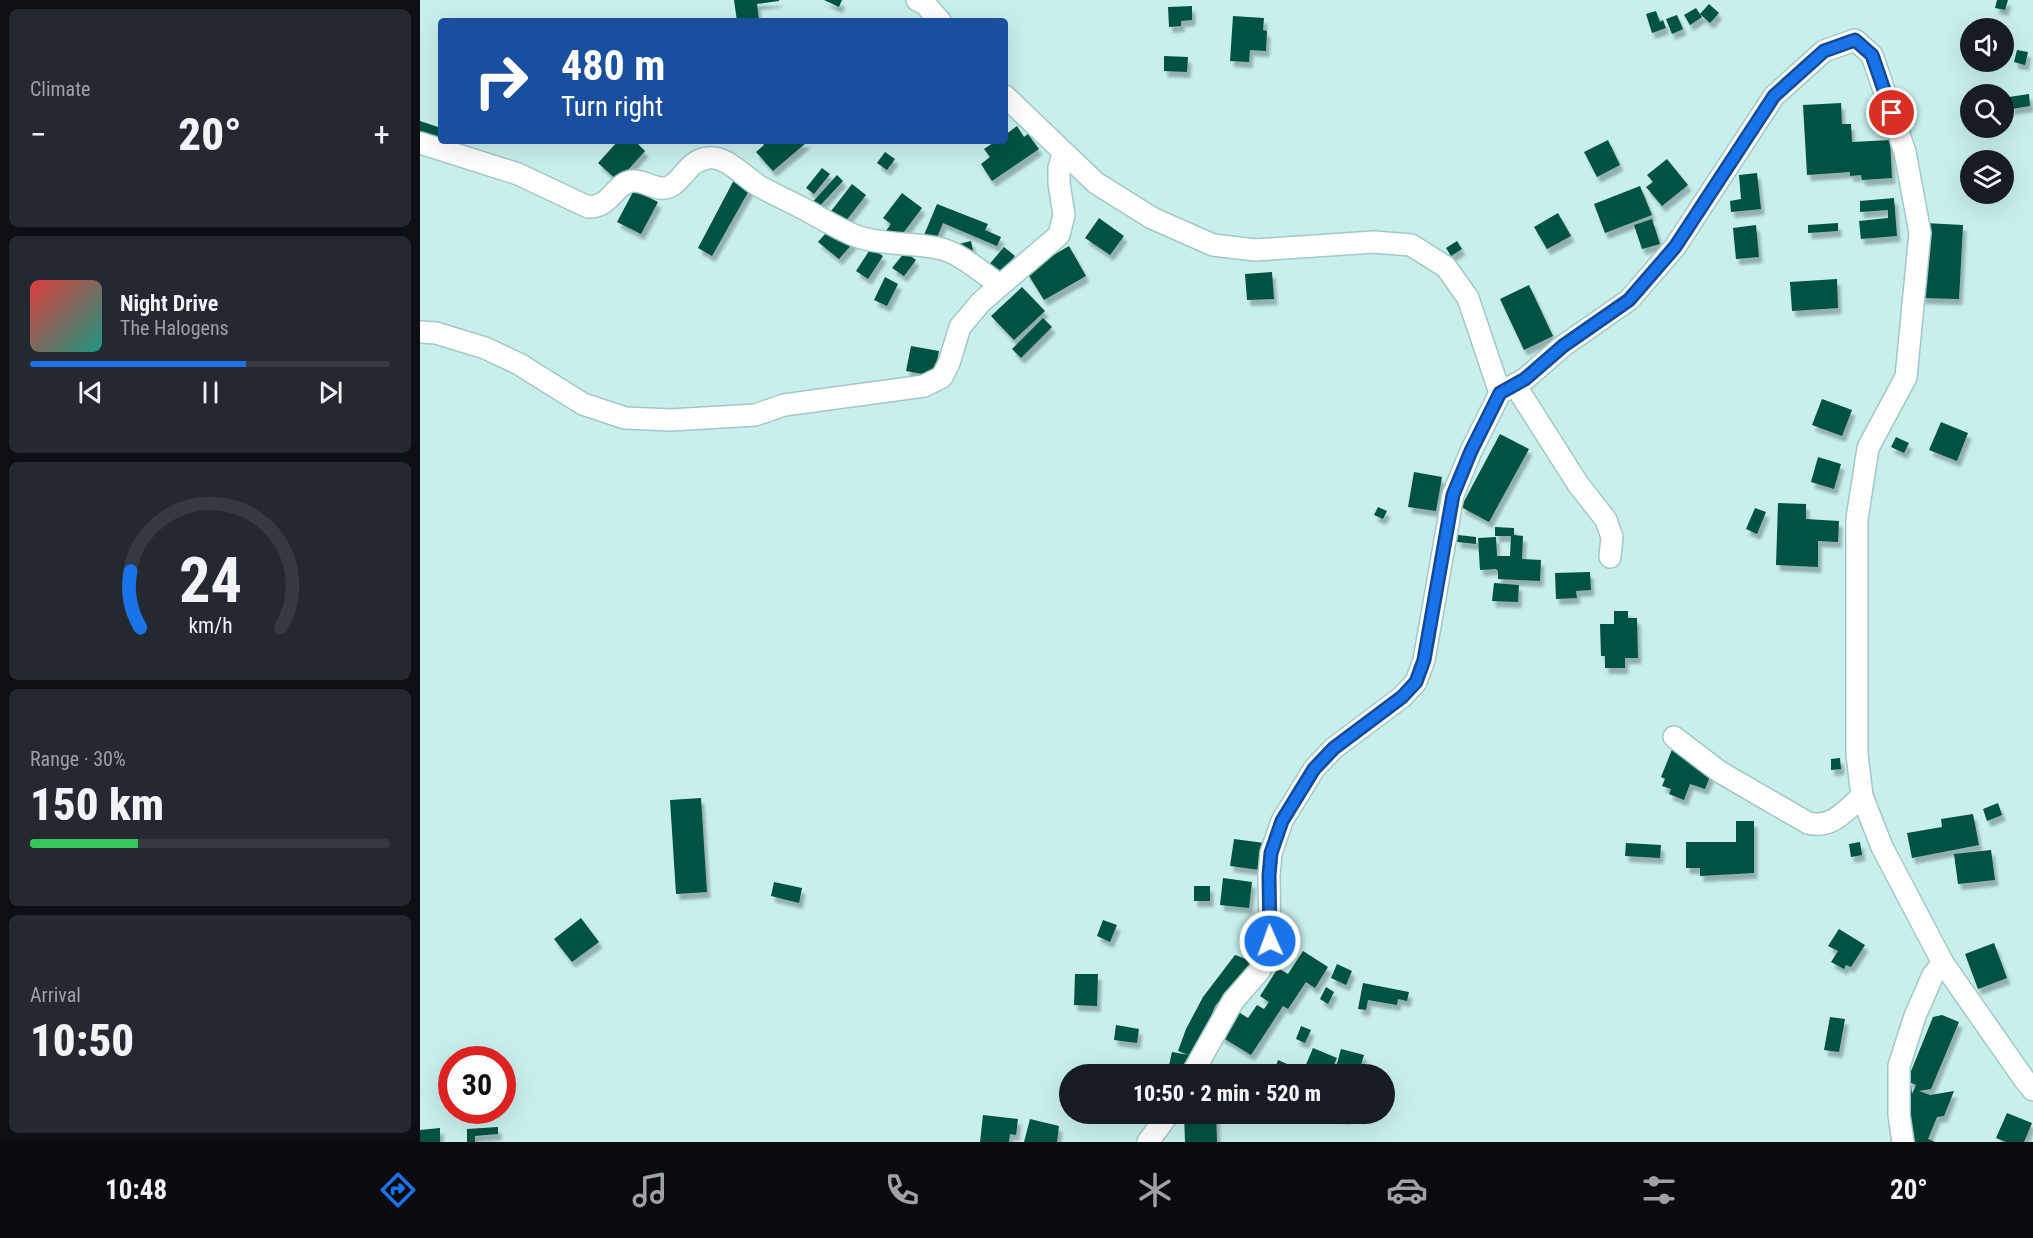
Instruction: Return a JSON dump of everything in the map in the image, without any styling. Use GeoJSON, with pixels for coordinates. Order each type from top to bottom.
{"type":"FeatureCollection","features":[{"type":"Feature","properties":{"kind":"street"},"geometry":{"type":"LineString","coordinates":[[922,1],[937,18]]}},
{"type":"Feature","properties":{"kind":"street"},"geometry":{"type":"LineString","coordinates":[[1198,1064],[1233,1001],[1260,970],[1270,941],[1271,853],[1282,821],[1314,769],[1334,748],[1402,697],[1416,682],[1424,660],[1453,495],[1471,451],[1508,389],[1525,379],[1563,346],[1629,300],[1675,247],[1774,96],[1824,51],[1855,40],[1872,55],[1905,152],[1920,233],[1906,377],[1868,448],[1857,519],[1857,754],[1862,796],[1882,847],[1943,963],[2033,1090]]}},
{"type":"Feature","properties":{"kind":"street"},"geometry":{"type":"LineString","coordinates":[[1008,99],[1063,154],[1096,183],[1152,218],[1213,244],[1255,250],[1374,242],[1411,245],[1446,267],[1468,298],[1508,389],[1606,520],[1611,537],[1610,557]]}},
{"type":"Feature","properties":{"kind":"street"},"geometry":{"type":"LineString","coordinates":[[420,143],[518,174],[588,207],[604,204],[626,184],[633,181],[659,188],[669,187],[695,162],[710,157],[724,161],[758,185],[856,236],[884,243],[920,245],[944,250],[968,263],[999,285]]}},
{"type":"Feature","properties":{"kind":"street"},"geometry":{"type":"LineString","coordinates":[[420,332],[436,333],[485,348],[519,364],[584,404],[625,418],[671,420],[755,415],[784,405],[924,386],[942,377],[949,363],[960,327],[981,302],[1059,235],[1065,215],[1059,183],[1059,168],[1063,154]]}},
{"type":"Feature","properties":{"kind":"street"},"geometry":{"type":"LineString","coordinates":[[1674,737],[1720,772],[1808,823],[1819,826],[1834,822],[1862,796]]}},
{"type":"Feature","properties":{"kind":"street"},"geometry":{"type":"LineString","coordinates":[[1903,1142],[1899,1114],[1899,1066],[1928,986],[1933,975],[1943,963]]}},
{"type":"Feature","properties":{"kind":"street"},"geometry":{"type":"LineString","coordinates":[[1148,1142],[1161,1124]]}},
{"type":"Feature","properties":{"kind":"building"},"geometry":{"type":"Polygon","coordinates":[[[734,0],[779,0],[757,4],[759,18],[737,18],[734,0]]]}},
{"type":"Feature","properties":{"kind":"building"},"geometry":{"type":"Polygon","coordinates":[[[824,0],[842,0],[839,7],[824,0]]]}},
{"type":"Feature","properties":{"kind":"building"},"geometry":{"type":"Polygon","coordinates":[[[1997,0],[2008,0],[2005,10],[1995,8],[1997,0]]]}},
{"type":"Feature","properties":{"kind":"building"},"geometry":{"type":"Polygon","coordinates":[[[1709,4],[1719,13],[1710,23],[1700,14],[1709,4]]]}},
{"type":"Feature","properties":{"kind":"building"},"geometry":{"type":"Polygon","coordinates":[[[1192,6],[1192,20],[1181,21],[1181,26],[1169,27],[1168,7],[1192,6]]]}},
{"type":"Feature","properties":{"kind":"building"},"geometry":{"type":"Polygon","coordinates":[[[1696,8],[1702,17],[1690,25],[1684,15],[1696,8]]]}},
{"type":"Feature","properties":{"kind":"building"},"geometry":{"type":"Polygon","coordinates":[[[1656,11],[1660,22],[1663,20],[1666,28],[1652,33],[1646,14],[1656,11]]]}},
{"type":"Feature","properties":{"kind":"building"},"geometry":{"type":"Polygon","coordinates":[[[1677,15],[1683,29],[1672,34],[1666,19],[1677,15]]]}},
{"type":"Feature","properties":{"kind":"building"},"geometry":{"type":"Polygon","coordinates":[[[1233,16],[1264,18],[1263,30],[1267,31],[1266,51],[1250,50],[1249,62],[1230,61],[1233,16]]]}},
{"type":"Feature","properties":{"kind":"building"},"geometry":{"type":"Polygon","coordinates":[[[2017,50],[2028,52],[2025,65],[2014,62],[2017,50]]]}},
{"type":"Feature","properties":{"kind":"building"},"geometry":{"type":"Polygon","coordinates":[[[1164,56],[1188,57],[1187,72],[1164,71],[1164,56]]]}},
{"type":"Feature","properties":{"kind":"building"},"geometry":{"type":"Polygon","coordinates":[[[2029,94],[2030,106],[2014,109],[2014,96],[2029,94]]]}},
{"type":"Feature","properties":{"kind":"building"},"geometry":{"type":"Polygon","coordinates":[[[1841,103],[1842,124],[1851,124],[1852,142],[1890,140],[1892,178],[1862,180],[1861,175],[1850,176],[1850,172],[1807,175],[1803,105],[1841,103]]]}},
{"type":"Feature","properties":{"kind":"building"},"geometry":{"type":"Polygon","coordinates":[[[420,121],[438,127],[438,143],[420,138],[420,121]]]}},
{"type":"Feature","properties":{"kind":"building"},"geometry":{"type":"Polygon","coordinates":[[[1017,126],[1024,137],[1028,134],[1039,149],[992,181],[981,164],[990,157],[984,149],[992,144],[1008,144],[1008,133],[1017,126]]]}},
{"type":"Feature","properties":{"kind":"building"},"geometry":{"type":"Polygon","coordinates":[[[1608,140],[1620,165],[1597,177],[1584,152],[1608,140]]]}},
{"type":"Feature","properties":{"kind":"building"},"geometry":{"type":"Polygon","coordinates":[[[615,144],[638,144],[645,151],[618,181],[598,163],[615,144]]]}},
{"type":"Feature","properties":{"kind":"building"},"geometry":{"type":"Polygon","coordinates":[[[805,144],[773,171],[756,152],[764,145],[805,144]]]}},
{"type":"Feature","properties":{"kind":"building"},"geometry":{"type":"Polygon","coordinates":[[[885,152],[895,159],[887,170],[877,163],[885,152]]]}},
{"type":"Feature","properties":{"kind":"building"},"geometry":{"type":"Polygon","coordinates":[[[1667,159],[1688,185],[1662,206],[1646,187],[1653,182],[1647,175],[1667,159]]]}},
{"type":"Feature","properties":{"kind":"building"},"geometry":{"type":"Polygon","coordinates":[[[822,168],[830,174],[814,194],[806,188],[822,168]]]}},
{"type":"Feature","properties":{"kind":"building"},"geometry":{"type":"Polygon","coordinates":[[[1757,173],[1761,209],[1731,212],[1730,201],[1741,199],[1739,175],[1757,173]]]}},
{"type":"Feature","properties":{"kind":"building"},"geometry":{"type":"Polygon","coordinates":[[[837,175],[843,181],[816,210],[810,205],[837,175]]]}},
{"type":"Feature","properties":{"kind":"building"},"geometry":{"type":"Polygon","coordinates":[[[735,178],[751,187],[712,256],[698,248],[735,178]]]}},
{"type":"Feature","properties":{"kind":"building"},"geometry":{"type":"Polygon","coordinates":[[[852,184],[866,195],[842,226],[828,215],[852,184]]]}},
{"type":"Feature","properties":{"kind":"building"},"geometry":{"type":"Polygon","coordinates":[[[1640,186],[1652,215],[1605,233],[1594,204],[1640,186]]]}},
{"type":"Feature","properties":{"kind":"building"},"geometry":{"type":"Polygon","coordinates":[[[634,190],[658,202],[641,234],[617,222],[634,190]]]}},
{"type":"Feature","properties":{"kind":"building"},"geometry":{"type":"Polygon","coordinates":[[[902,193],[922,208],[897,241],[885,232],[891,224],[883,218],[902,193]]]}},
{"type":"Feature","properties":{"kind":"building"},"geometry":{"type":"Polygon","coordinates":[[[1894,198],[1897,236],[1861,239],[1859,221],[1888,218],[1888,210],[1860,212],[1860,201],[1894,198]]]}},
{"type":"Feature","properties":{"kind":"building"},"geometry":{"type":"Polygon","coordinates":[[[937,204],[988,224],[985,230],[1001,237],[997,246],[943,223],[936,240],[924,235],[937,204]]]}},
{"type":"Feature","properties":{"kind":"building"},"geometry":{"type":"Polygon","coordinates":[[[1558,213],[1571,236],[1547,249],[1534,227],[1558,213]]]}},
{"type":"Feature","properties":{"kind":"building"},"geometry":{"type":"Polygon","coordinates":[[[1099,218],[1124,236],[1110,255],[1085,238],[1099,218]]]}},
{"type":"Feature","properties":{"kind":"building"},"geometry":{"type":"Polygon","coordinates":[[[1652,219],[1660,244],[1642,249],[1634,225],[1652,219]]]}},
{"type":"Feature","properties":{"kind":"building"},"geometry":{"type":"Polygon","coordinates":[[[1838,223],[1838,231],[1808,233],[1808,225],[1838,223]]]}},
{"type":"Feature","properties":{"kind":"building"},"geometry":{"type":"Polygon","coordinates":[[[1925,223],[1963,225],[1959,299],[1921,298],[1925,223]]]}},
{"type":"Feature","properties":{"kind":"building"},"geometry":{"type":"Polygon","coordinates":[[[833,225],[854,242],[839,259],[818,242],[833,225]]]}},
{"type":"Feature","properties":{"kind":"building"},"geometry":{"type":"Polygon","coordinates":[[[1756,225],[1759,257],[1736,259],[1733,228],[1756,225]]]}},
{"type":"Feature","properties":{"kind":"building"},"geometry":{"type":"Polygon","coordinates":[[[971,241],[973,250],[957,254],[955,245],[971,241]]]}},
{"type":"Feature","properties":{"kind":"building"},"geometry":{"type":"Polygon","coordinates":[[[1457,241],[1462,249],[1451,256],[1446,248],[1457,241]]]}},
{"type":"Feature","properties":{"kind":"building"},"geometry":{"type":"Polygon","coordinates":[[[1069,246],[1086,276],[1044,300],[1026,271],[1069,246]]]}},
{"type":"Feature","properties":{"kind":"building"},"geometry":{"type":"Polygon","coordinates":[[[1004,247],[1015,256],[997,276],[987,267],[1004,247]]]}},
{"type":"Feature","properties":{"kind":"building"},"geometry":{"type":"Polygon","coordinates":[[[871,248],[883,256],[868,279],[856,271],[871,248]]]}},
{"type":"Feature","properties":{"kind":"building"},"geometry":{"type":"Polygon","coordinates":[[[905,252],[916,260],[904,276],[892,268],[905,252]]]}},
{"type":"Feature","properties":{"kind":"building"},"geometry":{"type":"Polygon","coordinates":[[[1272,272],[1274,299],[1247,300],[1245,274],[1272,272]]]}},
{"type":"Feature","properties":{"kind":"building"},"geometry":{"type":"Polygon","coordinates":[[[885,277],[898,284],[887,306],[874,300],[885,277]]]}},
{"type":"Feature","properties":{"kind":"building"},"geometry":{"type":"Polygon","coordinates":[[[1837,279],[1838,308],[1792,311],[1790,282],[1837,279]]]}},
{"type":"Feature","properties":{"kind":"building"},"geometry":{"type":"Polygon","coordinates":[[[1529,285],[1553,336],[1524,350],[1500,299],[1529,285]]]}},
{"type":"Feature","properties":{"kind":"building"},"geometry":{"type":"Polygon","coordinates":[[[1022,287],[1045,311],[1014,340],[991,316],[1022,287]]]}},
{"type":"Feature","properties":{"kind":"building"},"geometry":{"type":"Polygon","coordinates":[[[1043,318],[1052,327],[1021,358],[1012,349],[1043,318]]]}},
{"type":"Feature","properties":{"kind":"building"},"geometry":{"type":"Polygon","coordinates":[[[911,346],[939,351],[934,376],[906,371],[911,346]]]}},
{"type":"Feature","properties":{"kind":"building"},"geometry":{"type":"Polygon","coordinates":[[[1822,399],[1852,410],[1842,436],[1812,425],[1822,399]]]}},
{"type":"Feature","properties":{"kind":"building"},"geometry":{"type":"Polygon","coordinates":[[[1941,422],[1968,433],[1957,461],[1929,450],[1941,422]]]}},
{"type":"Feature","properties":{"kind":"building"},"geometry":{"type":"Polygon","coordinates":[[[1500,434],[1529,449],[1489,522],[1461,507],[1500,434]]]}},
{"type":"Feature","properties":{"kind":"building"},"geometry":{"type":"Polygon","coordinates":[[[1896,437],[1909,443],[1904,453],[1891,447],[1896,437]]]}},
{"type":"Feature","properties":{"kind":"building"},"geometry":{"type":"Polygon","coordinates":[[[1818,457],[1841,464],[1834,489],[1811,482],[1818,457]]]}},
{"type":"Feature","properties":{"kind":"building"},"geometry":{"type":"Polygon","coordinates":[[[1414,472],[1442,477],[1436,511],[1408,507],[1414,472]]]}},
{"type":"Feature","properties":{"kind":"building"},"geometry":{"type":"Polygon","coordinates":[[[1778,503],[1806,504],[1806,519],[1839,521],[1838,542],[1818,541],[1818,567],[1776,565],[1778,503]]]}},
{"type":"Feature","properties":{"kind":"building"},"geometry":{"type":"Polygon","coordinates":[[[1378,507],[1387,511],[1383,519],[1374,515],[1378,507]]]}},
{"type":"Feature","properties":{"kind":"building"},"geometry":{"type":"Polygon","coordinates":[[[1755,508],[1766,512],[1757,534],[1746,529],[1755,508]]]}},
{"type":"Feature","properties":{"kind":"building"},"geometry":{"type":"Polygon","coordinates":[[[1495,527],[1514,528],[1514,535],[1523,536],[1522,559],[1541,560],[1540,581],[1498,579],[1496,569],[1480,570],[1478,538],[1496,537],[1497,556],[1510,556],[1511,536],[1495,536],[1495,527]]]}},
{"type":"Feature","properties":{"kind":"building"},"geometry":{"type":"Polygon","coordinates":[[[1458,535],[1476,537],[1476,544],[1457,542],[1458,535]]]}},
{"type":"Feature","properties":{"kind":"building"},"geometry":{"type":"Polygon","coordinates":[[[1590,572],[1591,590],[1576,591],[1577,598],[1556,599],[1555,573],[1590,572]]]}},
{"type":"Feature","properties":{"kind":"building"},"geometry":{"type":"Polygon","coordinates":[[[1494,583],[1519,585],[1518,602],[1492,601],[1494,583]]]}},
{"type":"Feature","properties":{"kind":"building"},"geometry":{"type":"Polygon","coordinates":[[[1614,611],[1628,611],[1628,618],[1637,618],[1638,658],[1625,658],[1625,668],[1605,668],[1605,656],[1601,656],[1600,624],[1614,624],[1614,611]]]}},
{"type":"Feature","properties":{"kind":"building"},"geometry":{"type":"Polygon","coordinates":[[[1673,747],[1702,758],[1697,769],[1711,774],[1705,789],[1690,784],[1684,800],[1669,794],[1671,789],[1662,786],[1665,779],[1661,777],[1673,747]]]}},
{"type":"Feature","properties":{"kind":"building"},"geometry":{"type":"Polygon","coordinates":[[[1840,758],[1841,769],[1831,770],[1831,759],[1840,758]]]}},
{"type":"Feature","properties":{"kind":"building"},"geometry":{"type":"Polygon","coordinates":[[[701,798],[707,892],[676,894],[670,800],[701,798]]]}},
{"type":"Feature","properties":{"kind":"building"},"geometry":{"type":"Polygon","coordinates":[[[1998,803],[2002,815],[1987,821],[1983,809],[1998,803]]]}},
{"type":"Feature","properties":{"kind":"building"},"geometry":{"type":"Polygon","coordinates":[[[1973,814],[1979,845],[1912,858],[1907,833],[1942,827],[1941,819],[1973,814]]]}},
{"type":"Feature","properties":{"kind":"building"},"geometry":{"type":"Polygon","coordinates":[[[1736,821],[1754,821],[1754,873],[1700,876],[1700,868],[1686,868],[1686,842],[1736,842],[1736,821]]]}},
{"type":"Feature","properties":{"kind":"building"},"geometry":{"type":"Polygon","coordinates":[[[1234,839],[1264,843],[1260,870],[1230,866],[1234,839]]]}},
{"type":"Feature","properties":{"kind":"building"},"geometry":{"type":"Polygon","coordinates":[[[1860,842],[1862,855],[1851,857],[1849,844],[1860,842]]]}},
{"type":"Feature","properties":{"kind":"building"},"geometry":{"type":"Polygon","coordinates":[[[1626,843],[1661,845],[1660,858],[1625,856],[1626,843]]]}},
{"type":"Feature","properties":{"kind":"building"},"geometry":{"type":"Polygon","coordinates":[[[1991,850],[1995,880],[1958,884],[1954,854],[1991,850]]]}},
{"type":"Feature","properties":{"kind":"building"},"geometry":{"type":"Polygon","coordinates":[[[1223,878],[1252,882],[1249,908],[1220,905],[1223,878]]]}},
{"type":"Feature","properties":{"kind":"building"},"geometry":{"type":"Polygon","coordinates":[[[774,882],[802,888],[799,903],[771,896],[774,882]]]}},
{"type":"Feature","properties":{"kind":"building"},"geometry":{"type":"Polygon","coordinates":[[[1194,886],[1210,886],[1210,901],[1194,901],[1194,886]]]}},
{"type":"Feature","properties":{"kind":"building"},"geometry":{"type":"Polygon","coordinates":[[[581,918],[599,942],[572,962],[554,939],[581,918]]]}},
{"type":"Feature","properties":{"kind":"building"},"geometry":{"type":"Polygon","coordinates":[[[1103,920],[1117,925],[1110,942],[1097,936],[1103,920]]]}},
{"type":"Feature","properties":{"kind":"building"},"geometry":{"type":"Polygon","coordinates":[[[1839,929],[1865,945],[1851,967],[1846,965],[1844,969],[1831,962],[1838,951],[1828,946],[1839,929]]]}},
{"type":"Feature","properties":{"kind":"building"},"geometry":{"type":"Polygon","coordinates":[[[1994,943],[2007,978],[1978,989],[1965,954],[1994,943]]]}},
{"type":"Feature","properties":{"kind":"building"},"geometry":{"type":"Polygon","coordinates":[[[1303,951],[1328,967],[1315,988],[1306,982],[1288,1009],[1283,1006],[1251,1055],[1220,1036],[1237,1011],[1248,1018],[1257,1005],[1264,1009],[1269,1002],[1260,996],[1278,968],[1288,974],[1303,951]]]}},
{"type":"Feature","properties":{"kind":"building"},"geometry":{"type":"Polygon","coordinates":[[[1235,955],[1252,961],[1215,1006],[1192,1064],[1169,1064],[1172,1052],[1189,1055],[1178,1051],[1186,1029],[1203,997],[1235,955]]]}},
{"type":"Feature","properties":{"kind":"building"},"geometry":{"type":"Polygon","coordinates":[[[1337,964],[1352,971],[1346,985],[1331,978],[1337,964]]]}},
{"type":"Feature","properties":{"kind":"building"},"geometry":{"type":"Polygon","coordinates":[[[1075,974],[1098,974],[1097,1006],[1074,1005],[1075,974]]]}},
{"type":"Feature","properties":{"kind":"building"},"geometry":{"type":"Polygon","coordinates":[[[1363,983],[1409,992],[1407,1001],[1398,999],[1397,1005],[1368,1000],[1366,1010],[1358,1009],[1363,983]]]}},
{"type":"Feature","properties":{"kind":"building"},"geometry":{"type":"Polygon","coordinates":[[[1326,987],[1334,992],[1328,1004],[1320,999],[1326,987]]]}},
{"type":"Feature","properties":{"kind":"building"},"geometry":{"type":"Polygon","coordinates":[[[1942,1015],[1959,1022],[1931,1089],[1919,1091],[1930,1095],[1954,1091],[1944,1116],[1937,1117],[1928,1139],[1935,1142],[1914,1142],[1914,1132],[1906,1129],[1901,1086],[1911,1085],[1912,1094],[1916,1085],[1907,1081],[1933,1017],[1942,1015]]]}},
{"type":"Feature","properties":{"kind":"building"},"geometry":{"type":"Polygon","coordinates":[[[1830,1017],[1845,1019],[1839,1052],[1824,1050],[1830,1017]]]}},
{"type":"Feature","properties":{"kind":"building"},"geometry":{"type":"Polygon","coordinates":[[[1116,1025],[1139,1029],[1137,1043],[1114,1040],[1116,1025]]]}},
{"type":"Feature","properties":{"kind":"building"},"geometry":{"type":"Polygon","coordinates":[[[1301,1026],[1311,1030],[1305,1043],[1296,1039],[1301,1026]]]}},
{"type":"Feature","properties":{"kind":"building"},"geometry":{"type":"Polygon","coordinates":[[[1313,1048],[1337,1058],[1334,1064],[1306,1064],[1313,1048]]]}},
{"type":"Feature","properties":{"kind":"building"},"geometry":{"type":"Polygon","coordinates":[[[1341,1049],[1364,1055],[1361,1064],[1337,1064],[1341,1049]]]}},
{"type":"Feature","properties":{"kind":"building"},"geometry":{"type":"Polygon","coordinates":[[[2007,1113],[2032,1123],[2024,1142],[2006,1142],[1996,1138],[2007,1113]]]}},
{"type":"Feature","properties":{"kind":"building"},"geometry":{"type":"Polygon","coordinates":[[[983,1115],[1018,1119],[1016,1135],[1010,1134],[1009,1142],[980,1142],[983,1115]]]}},
{"type":"Feature","properties":{"kind":"building"},"geometry":{"type":"Polygon","coordinates":[[[1030,1119],[1059,1126],[1057,1142],[1024,1142],[1030,1119]]]}},
{"type":"Feature","properties":{"kind":"building"},"geometry":{"type":"Polygon","coordinates":[[[1184,1124],[1216,1124],[1217,1142],[1185,1142],[1184,1124]]]}},
{"type":"Feature","properties":{"kind":"building"},"geometry":{"type":"Polygon","coordinates":[[[498,1127],[498,1134],[475,1136],[475,1142],[467,1142],[467,1129],[498,1127]]]}},
{"type":"Feature","properties":{"kind":"building"},"geometry":{"type":"Polygon","coordinates":[[[440,1128],[440,1142],[420,1142],[420,1130],[440,1128]]]}},
{"type":"Feature","properties":{"kind":"route"},"geometry":{"type":"LineString","coordinates":[[1270,941],[1271,853],[1282,821],[1314,769],[1334,748],[1402,697],[1416,682],[1424,660],[1453,495],[1471,451],[1500,393],[1525,379],[1563,346],[1629,300],[1675,247],[1774,96],[1824,51],[1855,40],[1872,55],[1892,113]]}}]}
